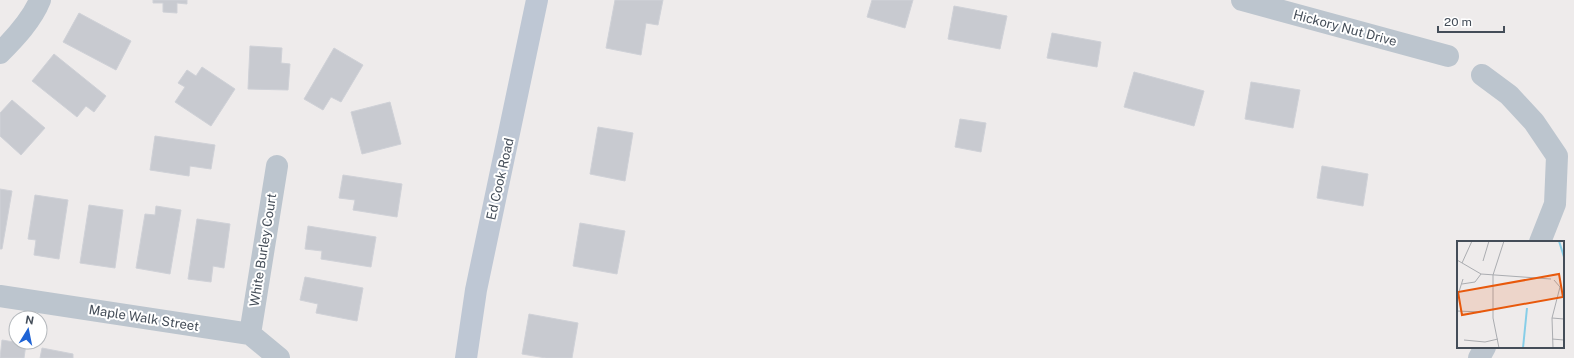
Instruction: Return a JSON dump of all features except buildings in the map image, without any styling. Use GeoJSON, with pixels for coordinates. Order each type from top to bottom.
{"type":"FeatureCollection","features":[{"type":"Feature","properties":{"kind":"street"},"geometry":{"type":"LineString","coordinates":[[0,53],[16,37],[38,6],[40,0]]}},
{"type":"Feature","properties":{"kind":"street","name":"Ed Cook Road"},"geometry":{"type":"LineString","coordinates":[[466,358],[477,283],[537,0]]}},
{"type":"Feature","properties":{"kind":"street","name":"Hickory Nut Drive"},"geometry":{"type":"LineString","coordinates":[[1242,0],[1448,56]]}},
{"type":"Feature","properties":{"kind":"street"},"geometry":{"type":"LineString","coordinates":[[1482,75],[1509,95],[1529,117],[1557,156],[1555,204],[1540,241]]}},
{"type":"Feature","properties":{"kind":"street","name":"White Burley Court"},"geometry":{"type":"LineString","coordinates":[[250,334],[277,166]]}},
{"type":"Feature","properties":{"kind":"street","name":"Maple Walk Street"},"geometry":{"type":"LineString","coordinates":[[0,296],[250,334]]}},
{"type":"Feature","properties":{"kind":"street"},"geometry":{"type":"LineString","coordinates":[[250,334],[279,358]]}},
{"type":"Feature","properties":{"kind":"street"},"geometry":{"type":"LineString","coordinates":[[1479,358],[1484,348]]}}]}
